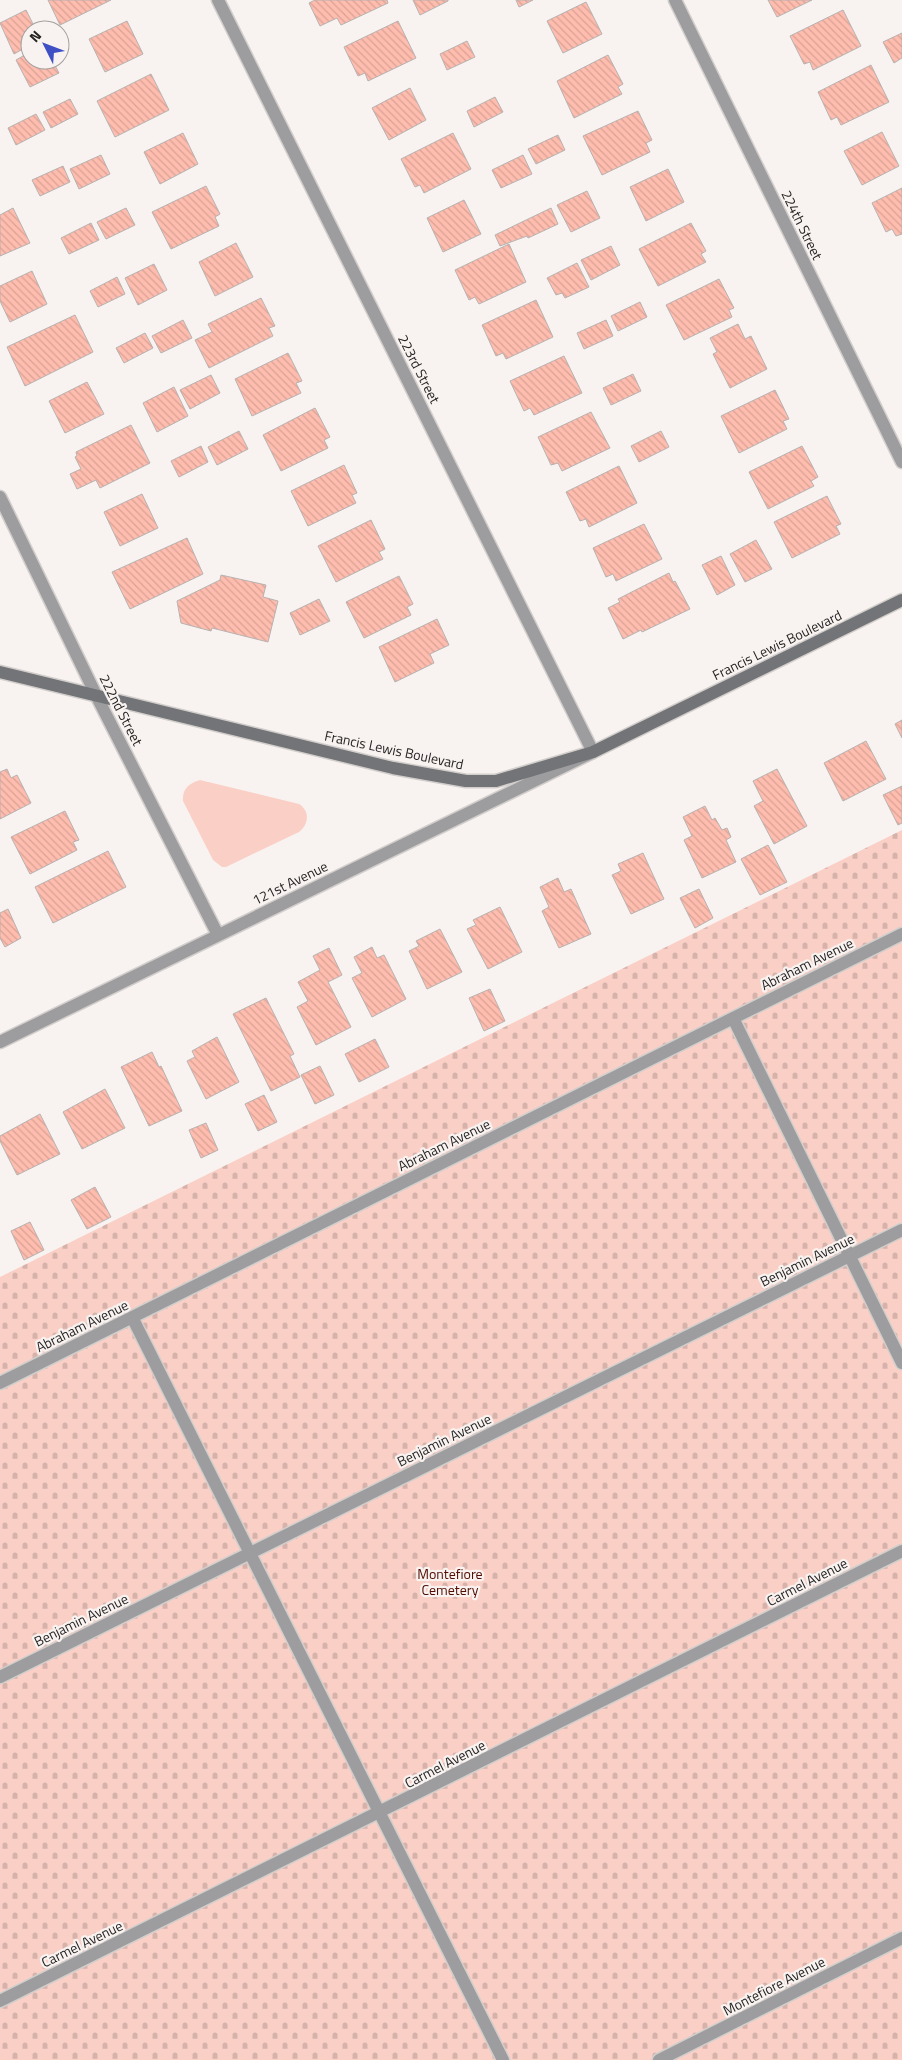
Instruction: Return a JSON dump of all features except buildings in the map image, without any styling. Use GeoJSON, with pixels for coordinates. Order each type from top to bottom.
{"type":"FeatureCollection","features":[{"type":"Feature","properties":{"kind":"main road","name":"Francis Lewis Boulevard"},"geometry":{"type":"LineString","coordinates":[[0,672],[393,768],[466,781],[496,781],[593,752],[902,600]]}},
{"type":"Feature","properties":{"kind":"street","name":"223rd Street"},"geometry":{"type":"LineString","coordinates":[[218,0],[593,752]]}},
{"type":"Feature","properties":{"kind":"street","name":"224th Street"},"geometry":{"type":"LineString","coordinates":[[675,0],[902,462]]}},
{"type":"Feature","properties":{"kind":"street","name":"222nd Street"},"geometry":{"type":"LineString","coordinates":[[0,497],[97,697],[218,935]]}},
{"type":"Feature","properties":{"kind":"street","name":"121st Avenue"},"geometry":{"type":"LineString","coordinates":[[0,1042],[593,752]]}},
{"type":"Feature","properties":{"kind":"street","name":"Abraham Avenue"},"geometry":{"type":"LineString","coordinates":[[0,1383],[902,934]]}},
{"type":"Feature","properties":{"kind":"street"},"geometry":{"type":"LineString","coordinates":[[734,1018],[902,1363]]}},
{"type":"Feature","properties":{"kind":"street","name":"Benjamin Avenue"},"geometry":{"type":"LineString","coordinates":[[0,1677],[902,1230]]}},
{"type":"Feature","properties":{"kind":"street"},"geometry":{"type":"LineString","coordinates":[[132,1318],[503,2060]]}},
{"type":"Feature","properties":{"kind":"street","name":"Carmel Avenue"},"geometry":{"type":"LineString","coordinates":[[0,2001],[902,1551]]}},
{"type":"Feature","properties":{"kind":"street","name":"Montefiore Avenue"},"geometry":{"type":"LineString","coordinates":[[659,2060],[902,1938]]}},
{"type":"Feature","properties":{"kind":"green space"},"geometry":{"type":"Polygon","coordinates":[[[200,780],[299,804],[305,810],[307,818],[305,825],[299,832],[226,867],[222,867],[213,860],[183,801],[187,787],[200,780]]]}},
{"type":"Feature","properties":{"kind":"green space","name":"Montefiore Cemetery"},"geometry":{"type":"Polygon","coordinates":[[[902,830],[902,2060],[0,2060],[0,1277],[902,830]]]}}]}
